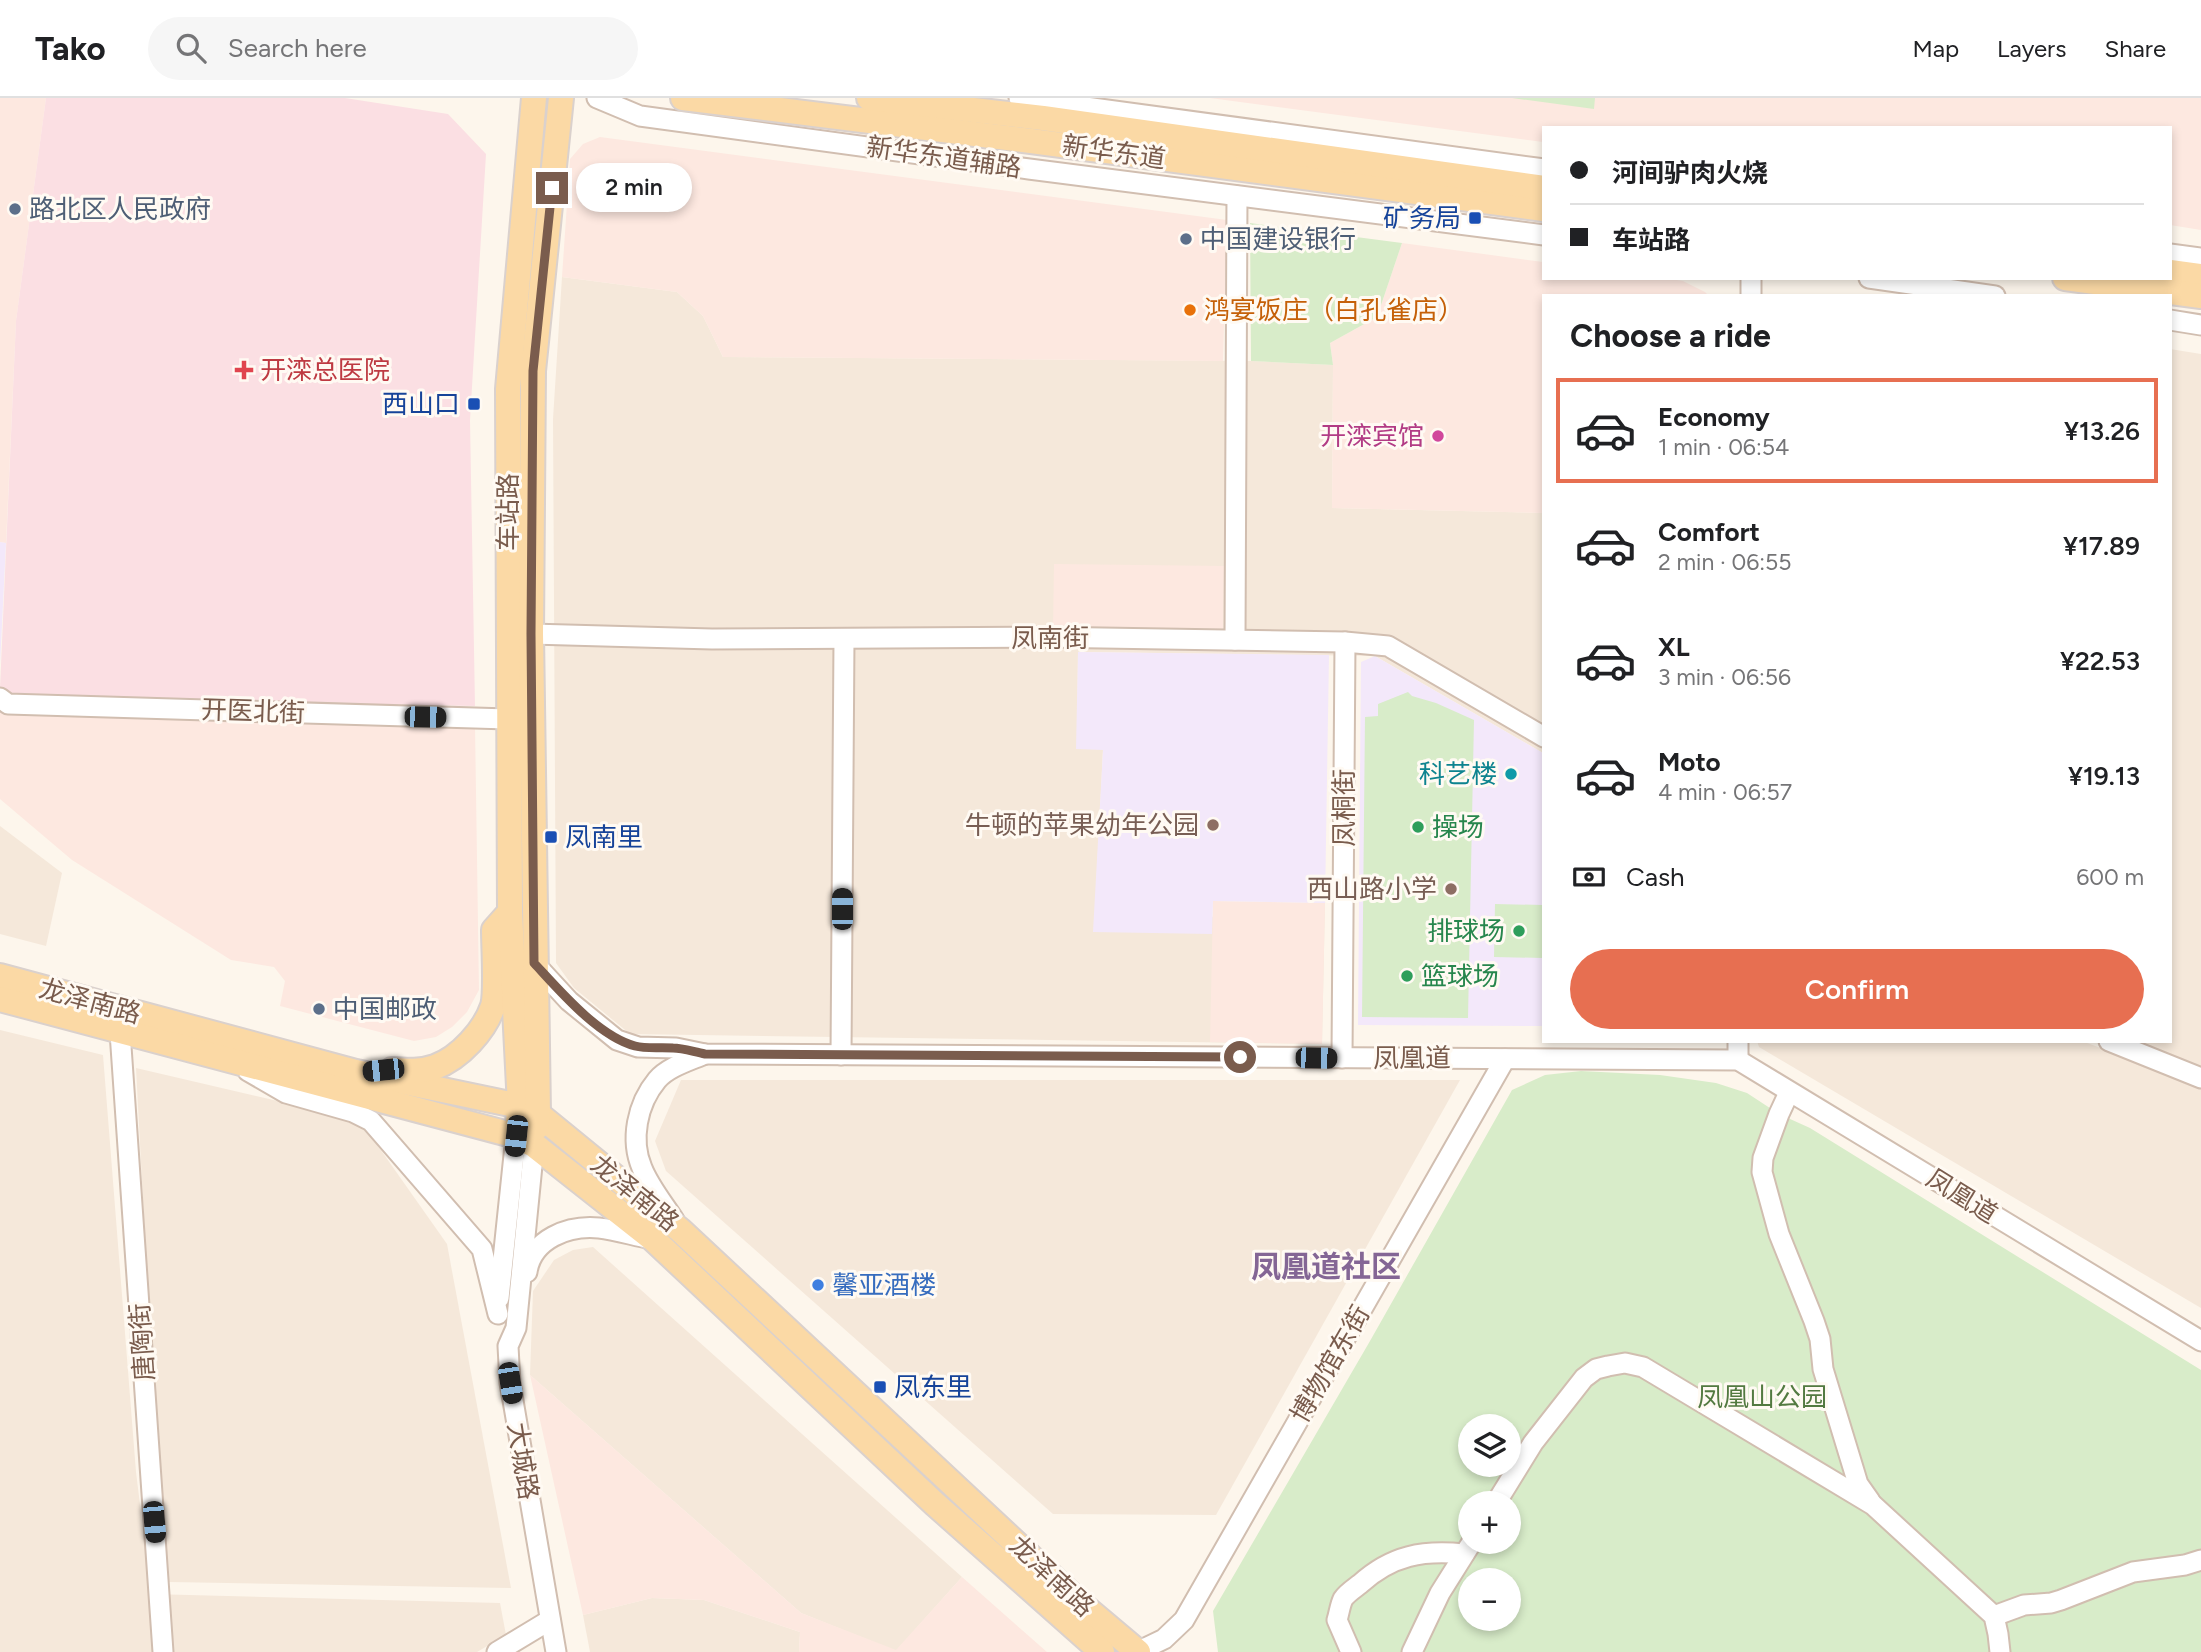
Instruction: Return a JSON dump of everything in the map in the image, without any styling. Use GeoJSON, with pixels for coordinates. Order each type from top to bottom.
{"type":"FeatureCollection","features":[{"type":"Feature","properties":{"kind":"main road","name":"车站路"},"geometry":{"type":"LineString","coordinates":[[529,1110],[510,912],[508,389],[534,98]]}},
{"type":"Feature","properties":{"kind":"main road","name":"车站路"},"geometry":{"type":"LineString","coordinates":[[525,1140],[529,1110],[534,963],[531,634],[533,371],[561,98]]}},
{"type":"Feature","properties":{"kind":"main road","name":"新华东道"},"geometry":{"type":"LineString","coordinates":[[683,98],[1542,209]]}},
{"type":"Feature","properties":{"kind":"main road","name":"新华东道"},"geometry":{"type":"LineString","coordinates":[[869,98],[1043,118],[1542,188]]}},
{"type":"Feature","properties":{"kind":"main road"},"geometry":{"type":"LineString","coordinates":[[2172,272],[2201,276]]}},
{"type":"Feature","properties":{"kind":"main road"},"geometry":{"type":"LineString","coordinates":[[2080,280],[2201,296]]}},
{"type":"Feature","properties":{"kind":"main road"},"geometry":{"type":"LineString","coordinates":[[356,1072],[417,1071],[435,1067],[452,1058],[470,1042],[485,1022],[494,1003],[494,930],[510,912]]}},
{"type":"Feature","properties":{"kind":"main road","name":"龙泽南路"},"geometry":{"type":"LineString","coordinates":[[0,976],[356,1072],[529,1110],[680,1230],[1081,1604],[1138,1652]]}},
{"type":"Feature","properties":{"kind":"main road","name":"龙泽南路"},"geometry":{"type":"LineString","coordinates":[[0,999],[525,1140],[653,1239],[935,1504],[1102,1652]]}},
{"type":"Feature","properties":{"kind":"street","name":"新华东道辅路"},"geometry":{"type":"LineString","coordinates":[[597,98],[640,116],[1542,235]]}},
{"type":"Feature","properties":{"kind":"street"},"geometry":{"type":"LineString","coordinates":[[1019,98],[1542,169]]}},
{"type":"Feature","properties":{"kind":"street"},"geometry":{"type":"LineString","coordinates":[[1234,640],[1237,196]]}},
{"type":"Feature","properties":{"kind":"street"},"geometry":{"type":"LineString","coordinates":[[2172,254],[2201,258]]}},
{"type":"Feature","properties":{"kind":"street"},"geometry":{"type":"LineString","coordinates":[[1883,280],[1980,294]]}},
{"type":"Feature","properties":{"kind":"street"},"geometry":{"type":"LineString","coordinates":[[2172,320],[2201,325]]}},
{"type":"Feature","properties":{"kind":"street","name":"凤南街"},"geometry":{"type":"LineString","coordinates":[[531,634],[712,639],[1041,637],[1345,642],[1388,646],[1542,736]]}},
{"type":"Feature","properties":{"kind":"street"},"geometry":{"type":"LineString","coordinates":[[841,1055],[844,639]]}},
{"type":"Feature","properties":{"kind":"street","name":"凤桐街"},"geometry":{"type":"LineString","coordinates":[[1342,1058],[1345,642]]}},
{"type":"Feature","properties":{"kind":"street","name":"开医北街"},"geometry":{"type":"LineString","coordinates":[[0,698],[8,704],[508,719]]}},
{"type":"Feature","properties":{"kind":"street","name":"凤凰道"},"geometry":{"type":"LineString","coordinates":[[534,963],[569,1002],[617,1040],[638,1047],[676,1048],[705,1054],[1505,1059],[1738,1051],[2201,1341]]}},
{"type":"Feature","properties":{"kind":"street","name":"唐陶街"},"geometry":{"type":"LineString","coordinates":[[120,1032],[163,1652]]}},
{"type":"Feature","properties":{"kind":"street"},"geometry":{"type":"LineString","coordinates":[[2114,1043],[2201,1078]]}},
{"type":"Feature","properties":{"kind":"street"},"geometry":{"type":"LineString","coordinates":[[680,1230],[643,1171],[635,1141],[645,1100],[658,1079],[676,1067],[705,1054]]}},
{"type":"Feature","properties":{"kind":"street","name":"博物馆东街"},"geometry":{"type":"LineString","coordinates":[[1138,1652],[1164,1639],[1184,1620],[1505,1059]]}},
{"type":"Feature","properties":{"kind":"street"},"geometry":{"type":"LineString","coordinates":[[231,1061],[286,1093],[353,1112],[371,1121],[482,1249],[508,1346]]}},
{"type":"Feature","properties":{"kind":"street"},"geometry":{"type":"LineString","coordinates":[[1786,1099],[1763,1158],[1762,1172],[1779,1234],[1814,1321],[1823,1369],[1858,1484],[1873,1505]]}},
{"type":"Feature","properties":{"kind":"street"},"geometry":{"type":"LineString","coordinates":[[498,1314],[525,1140]]}},
{"type":"Feature","properties":{"kind":"street","name":"大城路"},"geometry":{"type":"LineString","coordinates":[[525,1140],[516,1328],[508,1346],[510,1383],[556,1652]]}},
{"type":"Feature","properties":{"kind":"street"},"geometry":{"type":"LineString","coordinates":[[516,1328],[523,1312],[529,1263],[540,1245],[557,1234],[578,1228],[599,1228],[653,1239]]}},
{"type":"Feature","properties":{"kind":"street"},"geometry":{"type":"LineString","coordinates":[[1503,1491],[1533,1443],[1584,1378],[1596,1369],[1625,1363],[1643,1367],[1873,1505],[1994,1616],[2000,1652]]}},
{"type":"Feature","properties":{"kind":"street"},"geometry":{"type":"LineString","coordinates":[[1351,1652],[1337,1620],[1344,1598],[1366,1578],[1388,1564],[1410,1555],[1458,1549]]}},
{"type":"Feature","properties":{"kind":"street"},"geometry":{"type":"LineString","coordinates":[[1412,1652],[1440,1593],[1464,1554]]}},
{"type":"Feature","properties":{"kind":"street"},"geometry":{"type":"LineString","coordinates":[[1994,1616],[2024,1605],[2061,1600],[2133,1572],[2185,1566],[2201,1560]]}},
{"type":"Feature","properties":{"kind":"street"},"geometry":{"type":"LineString","coordinates":[[498,1652],[550,1620]]}},
{"type":"Feature","properties":{"kind":"shaded area","name":"路北区人民政府"},"geometry":{"type":"Polygon","coordinates":[[[0,98],[46,98],[16,321],[6,543],[0,542],[0,98]]]}},
{"type":"Feature","properties":{"kind":"shaded area","name":"开滦总医院"},"geometry":{"type":"Polygon","coordinates":[[[46,98],[345,98],[448,114],[486,154],[470,420],[475,706],[14,698],[0,688],[16,321],[46,98]]]}},
{"type":"Feature","properties":{"kind":"shaded area"},"geometry":{"type":"Polygon","coordinates":[[[1210,98],[2201,98],[2201,230],[2172,225],[2172,126],[1542,126],[1542,142],[1210,98]]]}},
{"type":"Feature","properties":{"kind":"shaded area"},"geometry":{"type":"Polygon","coordinates":[[[600,137],[1227,220],[1223,361],[723,357],[703,316],[677,292],[562,277],[570,159],[583,144],[600,137]]]}},
{"type":"Feature","properties":{"kind":"shaded area","name":"开滦宾馆"},"geometry":{"type":"Polygon","coordinates":[[[1402,243],[1542,262],[1542,280],[1677,280],[1707,294],[1542,294],[1542,513],[1332,508],[1333,365],[1330,343],[1377,317],[1402,243]]]}},
{"type":"Feature","properties":{"kind":"shaded area"},"geometry":{"type":"Polygon","coordinates":[[[562,277],[677,292],[703,316],[723,357],[1251,361],[1333,365],[1332,508],[1542,513],[1542,752],[1375,656],[1078,652],[1077,749],[1103,749],[1094,931],[1325,903],[1322,1044],[630,1034],[574,988],[556,963],[553,419],[562,277]]]}},
{"type":"Feature","properties":{"kind":"shaded area"},"geometry":{"type":"Polygon","coordinates":[[[2172,349],[2201,354],[2201,1068],[2137,1043],[2172,1043],[2172,349]]]}},
{"type":"Feature","properties":{"kind":"shaded area"},"geometry":{"type":"Polygon","coordinates":[[[0,542],[6,543],[0,665],[0,542]]]}},
{"type":"Feature","properties":{"kind":"shaded area"},"geometry":{"type":"Polygon","coordinates":[[[1054,564],[1224,566],[1223,629],[1053,627],[1054,564]]]}},
{"type":"Feature","properties":{"kind":"shaded area","name":"牛顿的苹果幼年公园"},"geometry":{"type":"Polygon","coordinates":[[[1078,652],[1329,655],[1325,903],[1213,901],[1212,934],[1093,932],[1103,750],[1076,749],[1078,652]]]}},
{"type":"Feature","properties":{"kind":"shaded area","name":"西山路小学"},"geometry":{"type":"Polygon","coordinates":[[[1375,656],[1542,752],[1542,1026],[1358,1025],[1361,662],[1375,656]]]}},
{"type":"Feature","properties":{"kind":"shaded area"},"geometry":{"type":"Polygon","coordinates":[[[0,707],[475,726],[479,990],[467,1012],[452,1027],[436,1037],[414,1041],[280,1006],[285,981],[274,967],[231,960],[72,860],[0,799],[0,707]]]}},
{"type":"Feature","properties":{"kind":"shaded area"},"geometry":{"type":"Polygon","coordinates":[[[0,826],[62,873],[46,946],[0,934],[0,826]]]}},
{"type":"Feature","properties":{"kind":"shaded area"},"geometry":{"type":"Polygon","coordinates":[[[1213,901],[1325,903],[1322,1044],[1210,1042],[1213,901]]]}},
{"type":"Feature","properties":{"kind":"shaded area"},"geometry":{"type":"Polygon","coordinates":[[[0,1030],[103,1055],[136,1472],[151,1594],[500,1603],[506,1635],[477,1652],[0,1652],[0,1030]]]}},
{"type":"Feature","properties":{"kind":"shaded area"},"geometry":{"type":"Polygon","coordinates":[[[1758,1043],[2087,1043],[2201,1086],[2201,1308],[1759,1047],[1758,1043]]]}},
{"type":"Feature","properties":{"kind":"shaded area"},"geometry":{"type":"Polygon","coordinates":[[[136,1068],[351,1118],[373,1139],[447,1244],[511,1588],[169,1582],[149,1314],[136,1068]]]}},
{"type":"Feature","properties":{"kind":"shaded area"},"geometry":{"type":"Polygon","coordinates":[[[681,1080],[1460,1080],[1216,1515],[1053,1514],[666,1171],[655,1141],[681,1080]]]}},
{"type":"Feature","properties":{"kind":"shaded area"},"geometry":{"type":"Polygon","coordinates":[[[593,1247],[962,1577],[896,1651],[801,1613],[530,1375],[533,1291],[554,1260],[573,1250],[593,1247]]]}},
{"type":"Feature","properties":{"kind":"shaded area"},"geometry":{"type":"Polygon","coordinates":[[[530,1375],[801,1613],[896,1650],[962,1577],[1047,1652],[799,1652],[800,1632],[704,1600],[652,1598],[583,1615],[530,1375]]]}},
{"type":"Feature","properties":{"kind":"shaded area"},"geometry":{"type":"Polygon","coordinates":[[[652,1598],[704,1600],[800,1632],[799,1652],[590,1652],[583,1615],[652,1598]]]}},
{"type":"Feature","properties":{"kind":"green space"},"geometry":{"type":"Polygon","coordinates":[[[1512,98],[1595,98],[1594,109],[1512,98]]]}},
{"type":"Feature","properties":{"kind":"green space"},"geometry":{"type":"Polygon","coordinates":[[[1250,223],[1402,243],[1377,317],[1330,343],[1333,365],[1251,361],[1250,223]]]}},
{"type":"Feature","properties":{"kind":"green space","name":"操场"},"geometry":{"type":"Polygon","coordinates":[[[1408,692],[1412,696],[1436,703],[1474,720],[1468,1018],[1362,1017],[1365,717],[1378,716],[1378,704],[1408,692]]]}},
{"type":"Feature","properties":{"kind":"green space","name":"排球场"},"geometry":{"type":"Polygon","coordinates":[[[1495,904],[1542,905],[1542,958],[1494,957],[1495,904]]]}},
{"type":"Feature","properties":{"kind":"green space","name":"凤凰山公园"},"geometry":{"type":"Polygon","coordinates":[[[1581,1071],[1660,1075],[1716,1083],[1747,1093],[1779,1114],[1810,1128],[2201,1370],[2201,1652],[1218,1652],[1213,1611],[1512,1090],[1545,1075],[1581,1071]]]}},
{"type":"Feature","properties":{"kind":"place","name":"路北区人民政府"},"geometry":{"type":"Point","coordinates":[15,209]}},
{"type":"Feature","properties":{"kind":"place","name":"矿务局"},"geometry":{"type":"Point","coordinates":[1475,218]}},
{"type":"Feature","properties":{"kind":"place","name":"中国建设银行"},"geometry":{"type":"Point","coordinates":[1186,239]}},
{"type":"Feature","properties":{"kind":"place","name":"鸿宴饭庄（白孔雀店）"},"geometry":{"type":"Point","coordinates":[1190,310]}},
{"type":"Feature","properties":{"kind":"place","name":"开滦总医院"},"geometry":{"type":"Point","coordinates":[244,370]}},
{"type":"Feature","properties":{"kind":"place","name":"西山口"},"geometry":{"type":"Point","coordinates":[474,404]}},
{"type":"Feature","properties":{"kind":"place","name":"开滦宾馆"},"geometry":{"type":"Point","coordinates":[1438,436]}},
{"type":"Feature","properties":{"kind":"place","name":"科艺楼"},"geometry":{"type":"Point","coordinates":[1511,774]}},
{"type":"Feature","properties":{"kind":"place","name":"牛顿的苹果幼年公园"},"geometry":{"type":"Point","coordinates":[1213,825]}},
{"type":"Feature","properties":{"kind":"place","name":"操场"},"geometry":{"type":"Point","coordinates":[1418,827]}},
{"type":"Feature","properties":{"kind":"place","name":"凤南里"},"geometry":{"type":"Point","coordinates":[551,837]}},
{"type":"Feature","properties":{"kind":"place","name":"西山路小学"},"geometry":{"type":"Point","coordinates":[1451,889]}},
{"type":"Feature","properties":{"kind":"place","name":"排球场"},"geometry":{"type":"Point","coordinates":[1519,931]}},
{"type":"Feature","properties":{"kind":"place","name":"篮球场"},"geometry":{"type":"Point","coordinates":[1407,976]}},
{"type":"Feature","properties":{"kind":"place","name":"中国邮政"},"geometry":{"type":"Point","coordinates":[319,1009]}},
{"type":"Feature","properties":{"kind":"place","name":"馨亚酒楼"},"geometry":{"type":"Point","coordinates":[818,1285]}},
{"type":"Feature","properties":{"kind":"place","name":"凤东里"},"geometry":{"type":"Point","coordinates":[880,1387]}},
{"type":"Feature","properties":{"kind":"district","name":"凤凰道社区"},"geometry":{"type":"Point","coordinates":[1326,1267]}},
{"type":"Feature","properties":{"kind":"route"},"geometry":{"type":"LineString","coordinates":[[552,188],[533,371],[531,634],[534,963],[569,1002],[617,1040],[638,1047],[676,1048],[705,1054],[1240,1057]]}}]}
